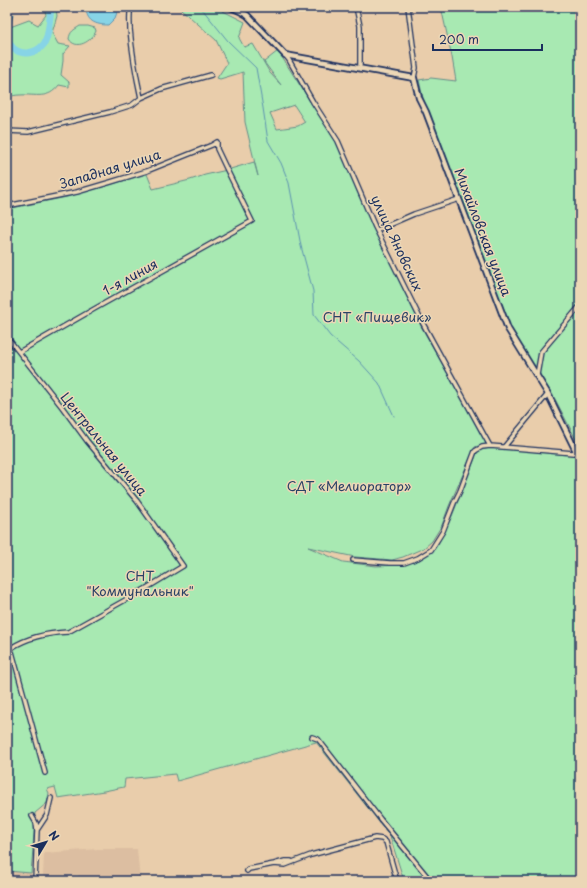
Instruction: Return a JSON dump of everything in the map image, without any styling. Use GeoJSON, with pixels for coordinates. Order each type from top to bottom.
{"type":"FeatureCollection","features":[{"type":"Feature","properties":{"kind":"street"},"geometry":{"type":"LineString","coordinates":[[131,7],[132,49],[141,98]]}},
{"type":"Feature","properties":{"kind":"street","name":"улица Яновских"},"geometry":{"type":"LineString","coordinates":[[231,7],[240,9],[289,60],[313,102],[338,141],[377,230],[421,320],[490,446]]}},
{"type":"Feature","properties":{"kind":"street"},"geometry":{"type":"LineString","coordinates":[[356,7],[360,26],[360,69]]}},
{"type":"Feature","properties":{"kind":"street","name":"Михайловская улица"},"geometry":{"type":"LineString","coordinates":[[408,7],[416,68],[414,78],[420,98],[508,329],[548,394],[578,451]]}},
{"type":"Feature","properties":{"kind":"street"},"geometry":{"type":"LineString","coordinates":[[285,55],[414,78]]}},
{"type":"Feature","properties":{"kind":"street"},"geometry":{"type":"LineString","coordinates":[[7,131],[28,132],[110,112],[132,105],[141,98],[161,90],[211,76]]}},
{"type":"Feature","properties":{"kind":"street","name":"Западная улица"},"geometry":{"type":"LineString","coordinates":[[7,206],[77,192],[111,182],[147,171],[217,142],[227,170],[252,221]]}},
{"type":"Feature","properties":{"kind":"street"},"geometry":{"type":"LineString","coordinates":[[377,230],[414,214],[459,199]]}},
{"type":"Feature","properties":{"kind":"street","name":"1-я линия"},"geometry":{"type":"LineString","coordinates":[[19,352],[252,221]]}},
{"type":"Feature","properties":{"kind":"street"},"geometry":{"type":"LineString","coordinates":[[537,375],[541,352],[580,306]]}},
{"type":"Feature","properties":{"kind":"street","name":"Центральная улица"},"geometry":{"type":"LineString","coordinates":[[7,337],[87,441],[137,501],[183,566],[68,632],[55,632],[38,636],[19,643],[11,648],[45,773]]}},
{"type":"Feature","properties":{"kind":"street"},"geometry":{"type":"LineString","coordinates":[[504,447],[548,394]]}},
{"type":"Feature","properties":{"kind":"street"},"geometry":{"type":"LineString","coordinates":[[353,560],[404,563],[418,558],[431,550],[443,531],[475,450],[490,446],[573,453],[578,451]]}},
{"type":"Feature","properties":{"kind":"street"},"geometry":{"type":"LineString","coordinates":[[312,737],[322,744],[431,881]]}},
{"type":"Feature","properties":{"kind":"street"},"geometry":{"type":"LineString","coordinates":[[37,830],[47,815],[51,798]]}},
{"type":"Feature","properties":{"kind":"street"},"geometry":{"type":"LineString","coordinates":[[32,816],[36,823],[37,830],[35,881]]}},
{"type":"Feature","properties":{"kind":"street"},"geometry":{"type":"LineString","coordinates":[[247,871],[249,869],[274,864],[285,864],[311,855],[375,838],[382,839],[386,842],[397,881]]}},
{"type":"Feature","properties":{"kind":"shaded area"},"geometry":{"type":"Polygon","coordinates":[[[98,849],[137,849],[140,881],[78,881],[78,875],[43,876],[44,853],[98,849]]]}},
{"type":"Feature","properties":{"kind":"shaded area"},"geometry":{"type":"Polygon","coordinates":[[[7,871],[31,873],[31,881],[7,881],[7,871]]]}},
{"type":"Feature","properties":{"kind":"green space"},"geometry":{"type":"Polygon","coordinates":[[[44,7],[56,7],[57,16],[52,33],[58,44],[70,46],[63,54],[61,75],[69,82],[69,87],[59,85],[51,93],[7,97],[7,12],[13,14],[10,27],[29,20],[38,25],[46,15],[44,7]]]}},
{"type":"Feature","properties":{"kind":"green space"},"geometry":{"type":"Polygon","coordinates":[[[180,7],[215,7],[245,22],[239,38],[244,47],[253,44],[270,73],[281,85],[264,62],[278,51],[338,145],[370,220],[422,328],[487,442],[475,447],[442,525],[432,541],[424,548],[392,560],[355,557],[308,547],[343,562],[376,566],[402,565],[424,556],[438,544],[452,516],[477,453],[481,450],[490,448],[574,455],[580,452],[580,881],[404,881],[390,836],[316,742],[177,781],[175,774],[125,779],[124,787],[58,798],[55,787],[47,789],[49,793],[47,803],[35,813],[31,873],[7,871],[7,209],[67,197],[147,174],[153,189],[254,162],[258,176],[245,122],[243,72],[220,79],[217,78],[227,63],[216,40],[180,7]],[[294,105],[270,113],[277,129],[298,126],[305,122],[294,105]]]}},
{"type":"Feature","properties":{"kind":"green space"},"geometry":{"type":"Polygon","coordinates":[[[441,7],[580,7],[580,447],[555,399],[511,330],[423,98],[419,80],[431,78],[456,81],[441,7]]]}},
{"type":"Feature","properties":{"kind":"green space"},"geometry":{"type":"Polygon","coordinates":[[[80,26],[95,28],[96,31],[88,41],[84,43],[72,43],[69,39],[70,34],[80,26]]]}},
{"type":"Feature","properties":{"kind":"water"},"geometry":{"type":"Polygon","coordinates":[[[86,7],[119,7],[115,18],[108,25],[95,23],[92,21],[86,12],[86,7]]]}},
{"type":"Feature","properties":{"kind":"waterway"},"geometry":{"type":"LineString","coordinates":[[7,40],[17,51],[29,53],[37,50],[46,41],[51,7]]}},
{"type":"Feature","properties":{"kind":"waterway"},"geometry":{"type":"LineString","coordinates":[[199,7],[228,41],[256,68],[268,141],[281,163],[289,183],[301,246],[313,291],[314,315],[330,336],[359,361],[379,383],[394,416]]}},
{"type":"Feature","properties":{"kind":"waterway"},"geometry":{"type":"LineString","coordinates":[[7,10],[9,14],[7,16]]}},
{"type":"Feature","properties":{"kind":"park label","name":"СНТ «Пищевик»"},"geometry":{"type":"Point","coordinates":[377,317]}},
{"type":"Feature","properties":{"kind":"park label","name":"СДТ «Мелиоратор»"},"geometry":{"type":"Point","coordinates":[349,486]}},
{"type":"Feature","properties":{"kind":"park label","name":"СНТ \"Коммунальник\""},"geometry":{"type":"Point","coordinates":[140,584]}}]}
